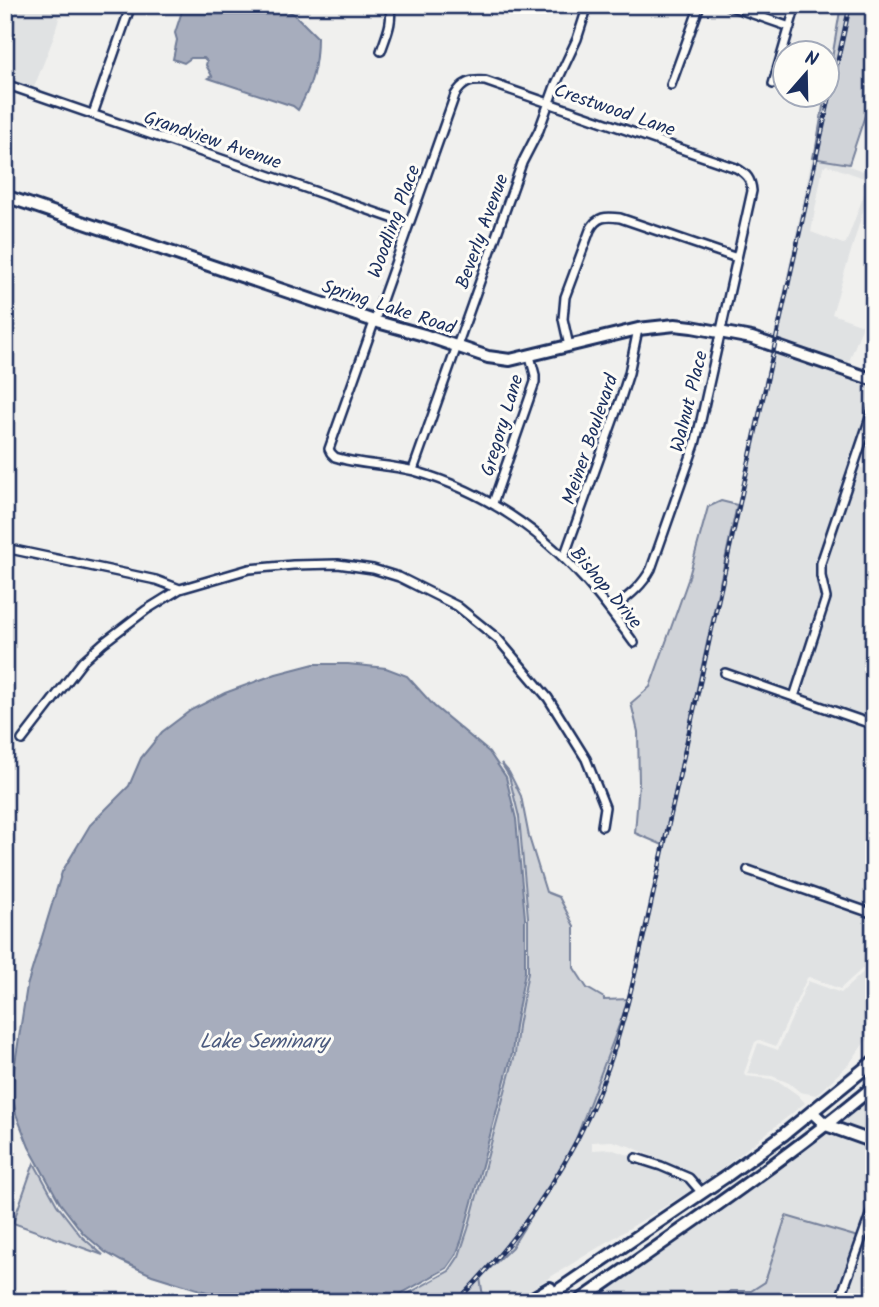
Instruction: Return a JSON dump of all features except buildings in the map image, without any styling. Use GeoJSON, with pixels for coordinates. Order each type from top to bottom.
{"type":"FeatureCollection","features":[{"type":"Feature","properties":{"kind":"street"},"geometry":{"type":"LineString","coordinates":[[93,114],[131,5]]}},
{"type":"Feature","properties":{"kind":"street"},"geometry":{"type":"LineString","coordinates":[[381,51],[390,23],[389,5]]}},
{"type":"Feature","properties":{"kind":"street","name":"Beverly Avenue"},"geometry":{"type":"LineString","coordinates":[[413,470],[522,163],[539,130],[588,5]]}},
{"type":"Feature","properties":{"kind":"street"},"geometry":{"type":"LineString","coordinates":[[671,85],[700,5]]}},
{"type":"Feature","properties":{"kind":"street"},"geometry":{"type":"LineString","coordinates":[[727,5],[790,27]]}},
{"type":"Feature","properties":{"kind":"street"},"geometry":{"type":"LineString","coordinates":[[787,38],[796,5]]}},
{"type":"Feature","properties":{"kind":"street","name":"Crestwood Lane"},"geometry":{"type":"LineString","coordinates":[[467,83],[485,81],[549,102],[736,167],[750,178]]}},
{"type":"Feature","properties":{"kind":"street","name":"Woodling Place"},"geometry":{"type":"LineString","coordinates":[[331,453],[331,442],[454,95],[460,86],[467,83]]}},
{"type":"Feature","properties":{"kind":"street","name":"Grandview Avenue"},"geometry":{"type":"LineString","coordinates":[[5,84],[410,224]]}},
{"type":"Feature","properties":{"kind":"street","name":"Walnut Place"},"geometry":{"type":"LineString","coordinates":[[610,611],[635,591],[651,569],[695,444],[752,191],[750,178]]}},
{"type":"Feature","properties":{"kind":"street","name":"Spring Lake Road"},"geometry":{"type":"LineString","coordinates":[[5,195],[479,355],[510,360],[638,329],[675,325],[771,344],[874,380]]}},
{"type":"Feature","properties":{"kind":"street"},"geometry":{"type":"LineString","coordinates":[[569,346],[563,319],[565,297],[590,230],[594,222],[601,217],[620,218],[737,258]]}},
{"type":"Feature","properties":{"kind":"street","name":"Meiner Boulevard"},"geometry":{"type":"LineString","coordinates":[[564,557],[621,398],[638,329]]}},
{"type":"Feature","properties":{"kind":"street","name":"Gregory Lane"},"geometry":{"type":"LineString","coordinates":[[493,503],[533,389],[535,375],[530,356]]}},
{"type":"Feature","properties":{"kind":"street"},"geometry":{"type":"LineString","coordinates":[[794,696],[826,598],[821,563],[874,407]]}},
{"type":"Feature","properties":{"kind":"street","name":"Bishop Drive"},"geometry":{"type":"LineString","coordinates":[[331,453],[340,459],[413,470],[444,480],[493,503],[525,524],[564,557],[634,643]]}},
{"type":"Feature","properties":{"kind":"street"},"geometry":{"type":"LineString","coordinates":[[5,548],[156,580],[180,589]]}},
{"type":"Feature","properties":{"kind":"street"},"geometry":{"type":"LineString","coordinates":[[22,740],[58,692],[93,652],[146,610],[180,589],[250,569],[293,565],[338,565],[373,569],[399,577],[457,606],[479,621],[498,639],[548,698],[586,759],[605,807],[602,826]]}},
{"type":"Feature","properties":{"kind":"street"},"geometry":{"type":"LineString","coordinates":[[725,673],[874,725]]}},
{"type":"Feature","properties":{"kind":"street"},"geometry":{"type":"LineString","coordinates":[[748,870],[874,914]]}},
{"type":"Feature","properties":{"kind":"street"},"geometry":{"type":"LineString","coordinates":[[541,1302],[702,1194],[812,1112],[874,1061]]}},
{"type":"Feature","properties":{"kind":"street"},"geometry":{"type":"LineString","coordinates":[[578,1302],[742,1188],[874,1086]]}},
{"type":"Feature","properties":{"kind":"street"},"geometry":{"type":"LineString","coordinates":[[812,1112],[826,1125],[874,1142]]}},
{"type":"Feature","properties":{"kind":"street"},"geometry":{"type":"LineString","coordinates":[[636,1158],[689,1178],[702,1194]]}},
{"type":"Feature","properties":{"kind":"street"},"geometry":{"type":"LineString","coordinates":[[839,1302],[874,1203]]}},
{"type":"Feature","properties":{"kind":"street"},"geometry":{"type":"LineString","coordinates":[[526,1302],[549,1288],[566,1283]]}},
{"type":"Feature","properties":{"kind":"shaded area"},"geometry":{"type":"Polygon","coordinates":[[[5,5],[63,5],[33,90],[5,80],[5,5]]]}},
{"type":"Feature","properties":{"kind":"shaded area"},"geometry":{"type":"Polygon","coordinates":[[[841,5],[874,5],[874,88],[849,164],[812,158],[823,108],[840,108],[840,38],[835,38],[841,5]]]}},
{"type":"Feature","properties":{"kind":"shaded area"},"geometry":{"type":"Polygon","coordinates":[[[812,158],[849,164],[874,175],[832,314],[863,325],[847,367],[773,340],[812,158]],[[827,165],[823,167],[811,232],[846,243],[869,181],[827,165]]]}},
{"type":"Feature","properties":{"kind":"shaded area"},"geometry":{"type":"Polygon","coordinates":[[[771,349],[874,385],[874,395],[851,461],[853,465],[874,472],[874,721],[798,694],[827,608],[821,605],[791,692],[723,668],[720,676],[874,729],[874,910],[747,865],[744,873],[874,919],[874,958],[840,989],[807,978],[776,1046],[759,1040],[755,1042],[745,1076],[781,1083],[805,1103],[700,1184],[691,1174],[632,1147],[612,1141],[592,1142],[592,1150],[610,1149],[629,1155],[687,1182],[693,1189],[510,1302],[484,1302],[479,1278],[512,1247],[571,1152],[631,996],[771,349]]]}},
{"type":"Feature","properties":{"kind":"shaded area"},"geometry":{"type":"Polygon","coordinates":[[[721,501],[737,505],[663,845],[635,833],[639,783],[638,732],[631,703],[650,687],[688,580],[708,507],[721,501]]]}},
{"type":"Feature","properties":{"kind":"shaded area"},"geometry":{"type":"Polygon","coordinates":[[[501,763],[509,772],[521,796],[529,837],[546,892],[559,897],[574,926],[574,968],[587,988],[604,1000],[629,999],[571,1152],[512,1247],[480,1278],[484,1302],[393,1302],[449,1271],[459,1256],[515,1054],[528,972],[528,917],[519,817],[509,776],[501,763]]]}},
{"type":"Feature","properties":{"kind":"shaded area"},"geometry":{"type":"Polygon","coordinates":[[[874,962],[874,1035],[864,1043],[850,1063],[816,1095],[800,1092],[789,1083],[772,1076],[747,1074],[758,1043],[778,1050],[808,981],[841,993],[874,962]]]}},
{"type":"Feature","properties":{"kind":"shaded area"},"geometry":{"type":"Polygon","coordinates":[[[874,1091],[874,1138],[834,1123],[874,1091]]]}},
{"type":"Feature","properties":{"kind":"shaded area"},"geometry":{"type":"Polygon","coordinates":[[[826,1130],[874,1147],[874,1193],[858,1237],[786,1216],[765,1282],[751,1291],[731,1291],[725,1295],[724,1302],[595,1302],[677,1238],[826,1130]]]}},
{"type":"Feature","properties":{"kind":"shaded area"},"geometry":{"type":"Polygon","coordinates":[[[34,1163],[57,1205],[81,1236],[103,1255],[13,1223],[34,1163]]]}},
{"type":"Feature","properties":{"kind":"shaded area"},"geometry":{"type":"Polygon","coordinates":[[[874,1214],[874,1302],[843,1302],[874,1214]]]}},
{"type":"Feature","properties":{"kind":"shaded area"},"geometry":{"type":"Polygon","coordinates":[[[786,1216],[858,1237],[835,1302],[724,1302],[725,1295],[731,1291],[751,1291],[765,1282],[786,1216]]]}},
{"type":"Feature","properties":{"kind":"water"},"geometry":{"type":"Polygon","coordinates":[[[184,5],[277,5],[294,14],[317,37],[313,75],[298,110],[208,78],[212,76],[204,58],[191,58],[184,63],[173,59],[177,40],[175,33],[184,5]]]}},
{"type":"Feature","properties":{"kind":"water","name":"Lake Seminary"},"geometry":{"type":"Polygon","coordinates":[[[314,664],[386,668],[407,676],[434,706],[489,752],[506,777],[516,819],[525,918],[525,972],[512,1054],[462,1239],[447,1268],[386,1302],[239,1302],[152,1275],[105,1252],[83,1233],[60,1203],[29,1147],[16,1114],[11,1089],[27,986],[62,872],[90,825],[129,786],[141,758],[162,732],[191,710],[225,693],[276,674],[314,664]]]}},
{"type":"Feature","properties":{"kind":"railway"},"geometry":{"type":"LineString","coordinates":[[456,1302],[504,1250],[564,1163],[595,1101],[620,1030],[649,913],[850,5]]}}]}
